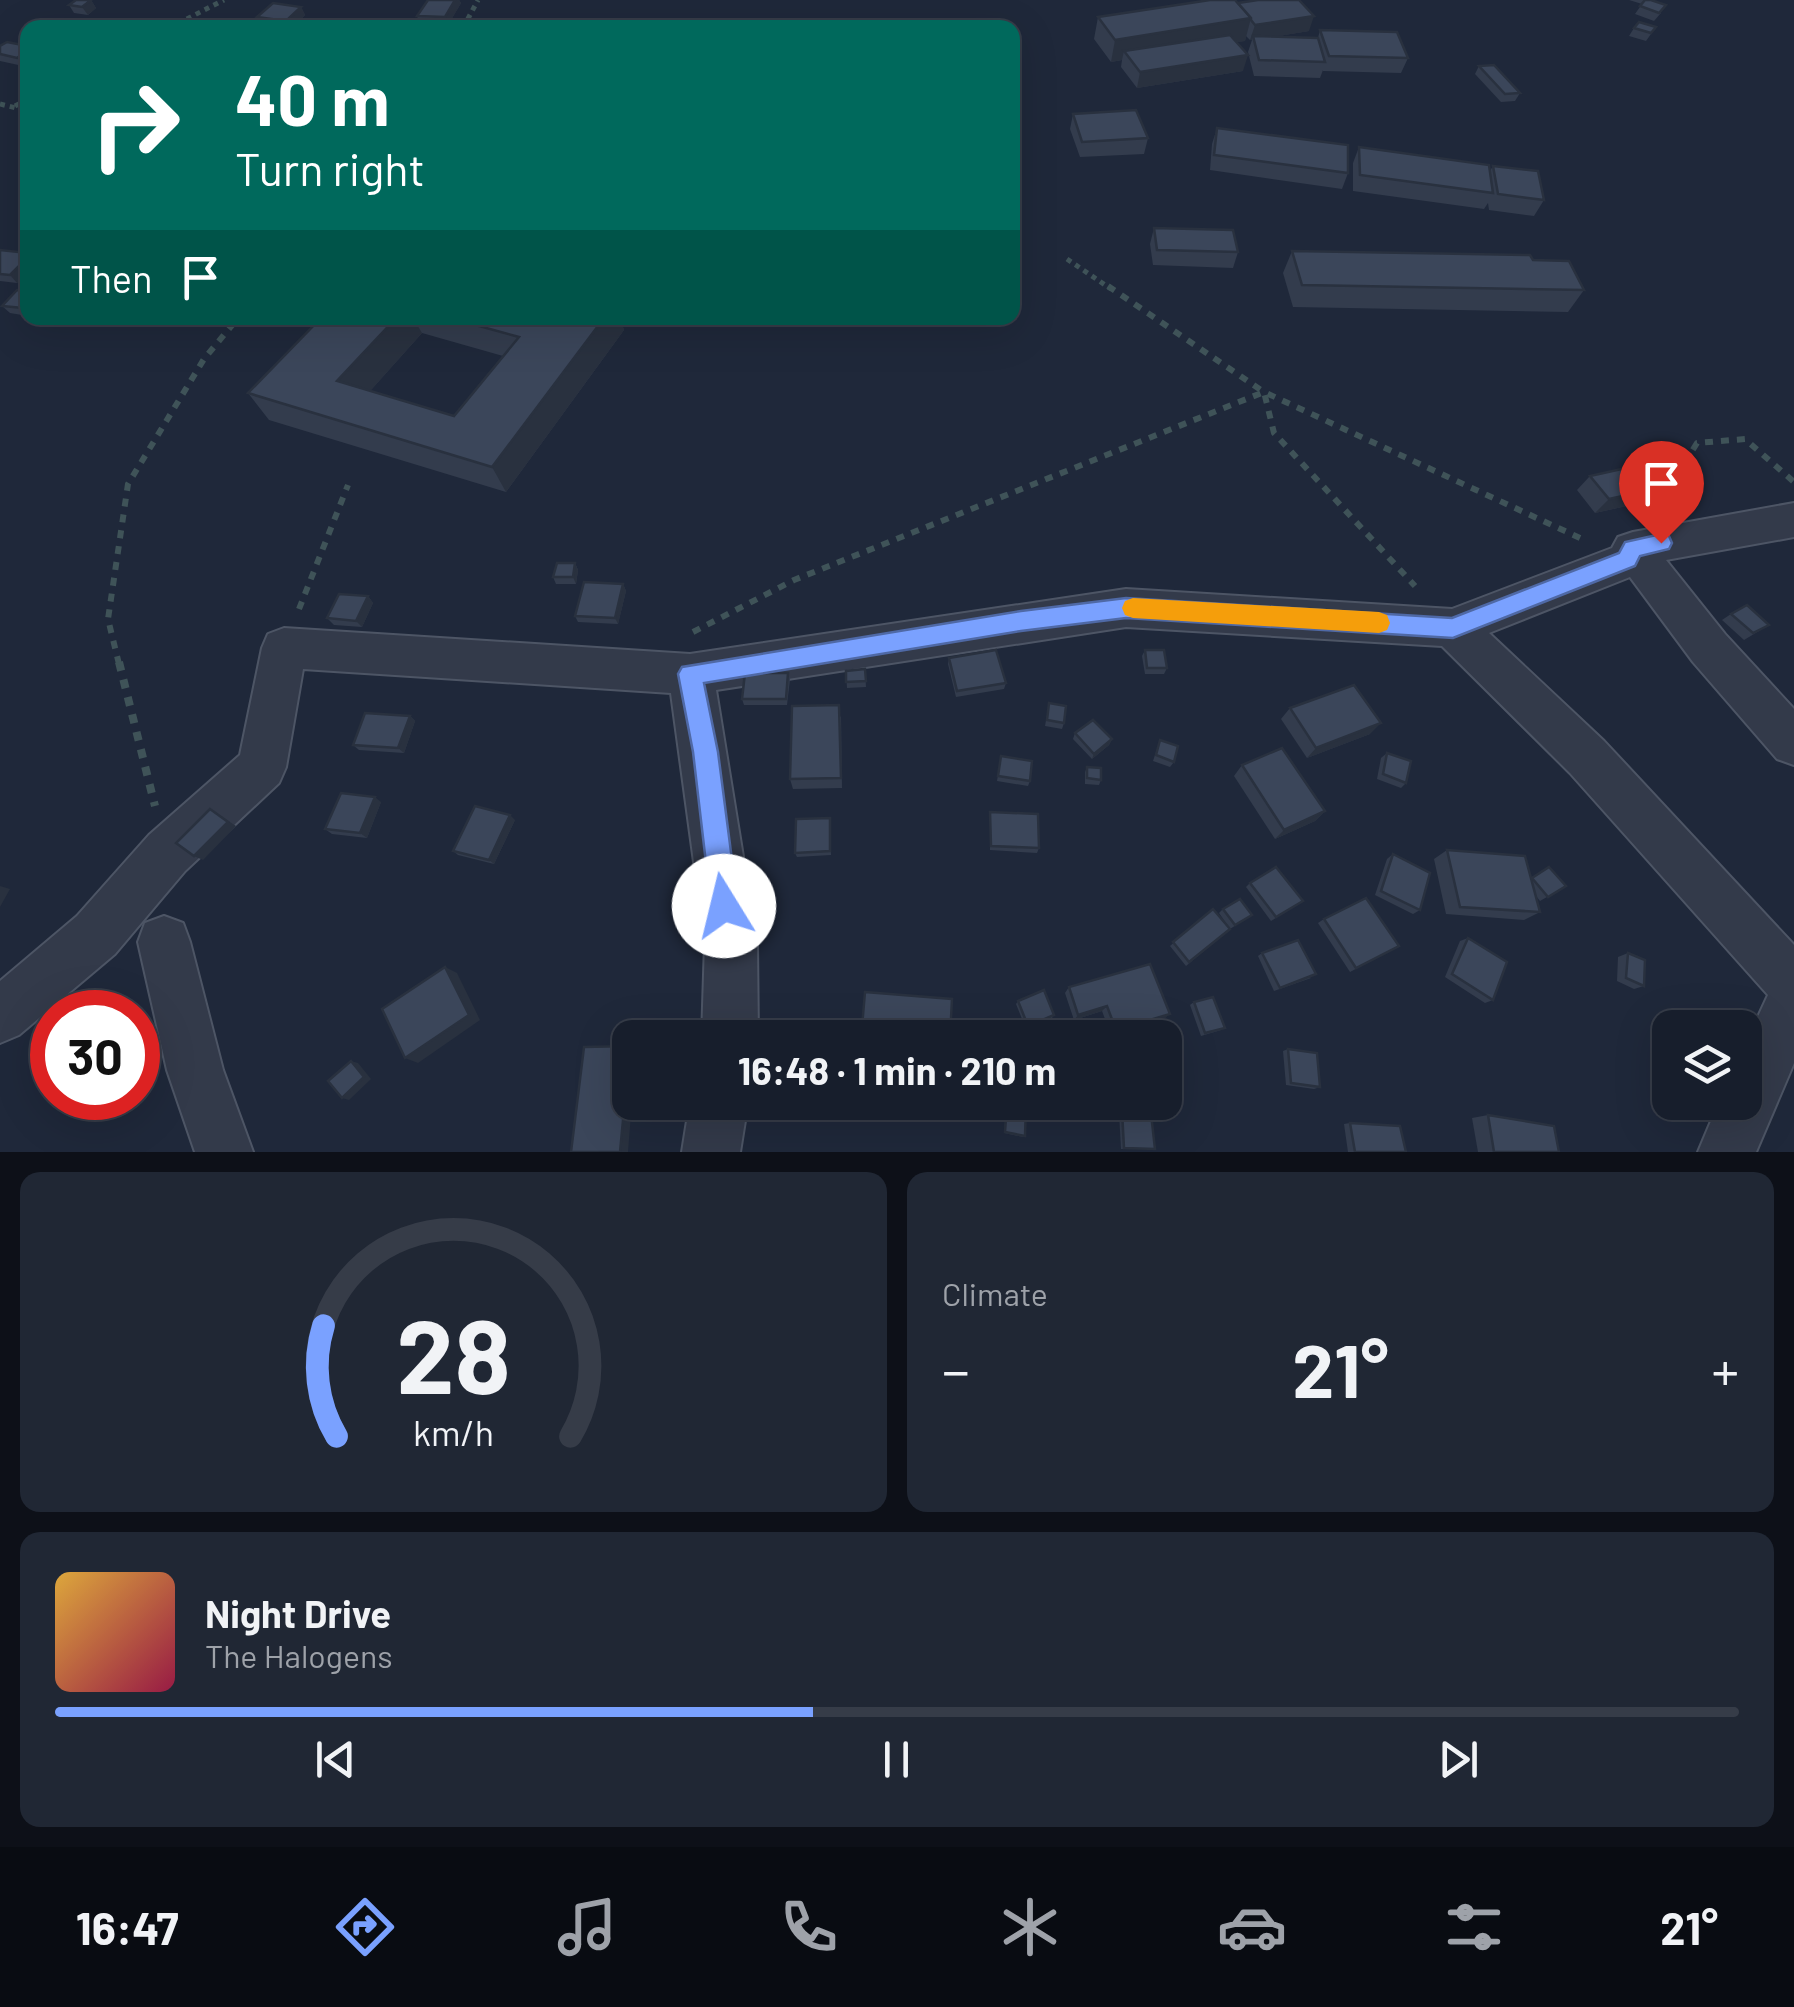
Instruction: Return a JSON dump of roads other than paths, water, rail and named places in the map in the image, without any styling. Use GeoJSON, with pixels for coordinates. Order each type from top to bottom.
{"type":"FeatureCollection","features":[{"type":"Feature","properties":{"kind":"street"},"geometry":{"type":"LineString","coordinates":[[0,1016],[96,935],[167,853],[262,768],[284,648],[690,654],[1126,608],[1453,628],[1630,554],[1794,520]]}},
{"type":"Feature","properties":{"kind":"street"},"geometry":{"type":"LineString","coordinates":[[1630,554],[1794,743]]}},
{"type":"Feature","properties":{"kind":"street"},"geometry":{"type":"LineString","coordinates":[[1453,628],[1587,757],[1794,984]]}},
{"type":"Feature","properties":{"kind":"street"},"geometry":{"type":"LineString","coordinates":[[690,654],[731,943],[730,1020]]}},
{"type":"Feature","properties":{"kind":"street"},"geometry":{"type":"LineString","coordinates":[[164,942],[196,1070],[224,1152]]}},
{"type":"Feature","properties":{"kind":"street"},"geometry":{"type":"LineString","coordinates":[[1727,1152],[1794,998]]}},
{"type":"Feature","properties":{"kind":"street"},"geometry":{"type":"LineString","coordinates":[[710,1152],[716,1120]]}}]}
